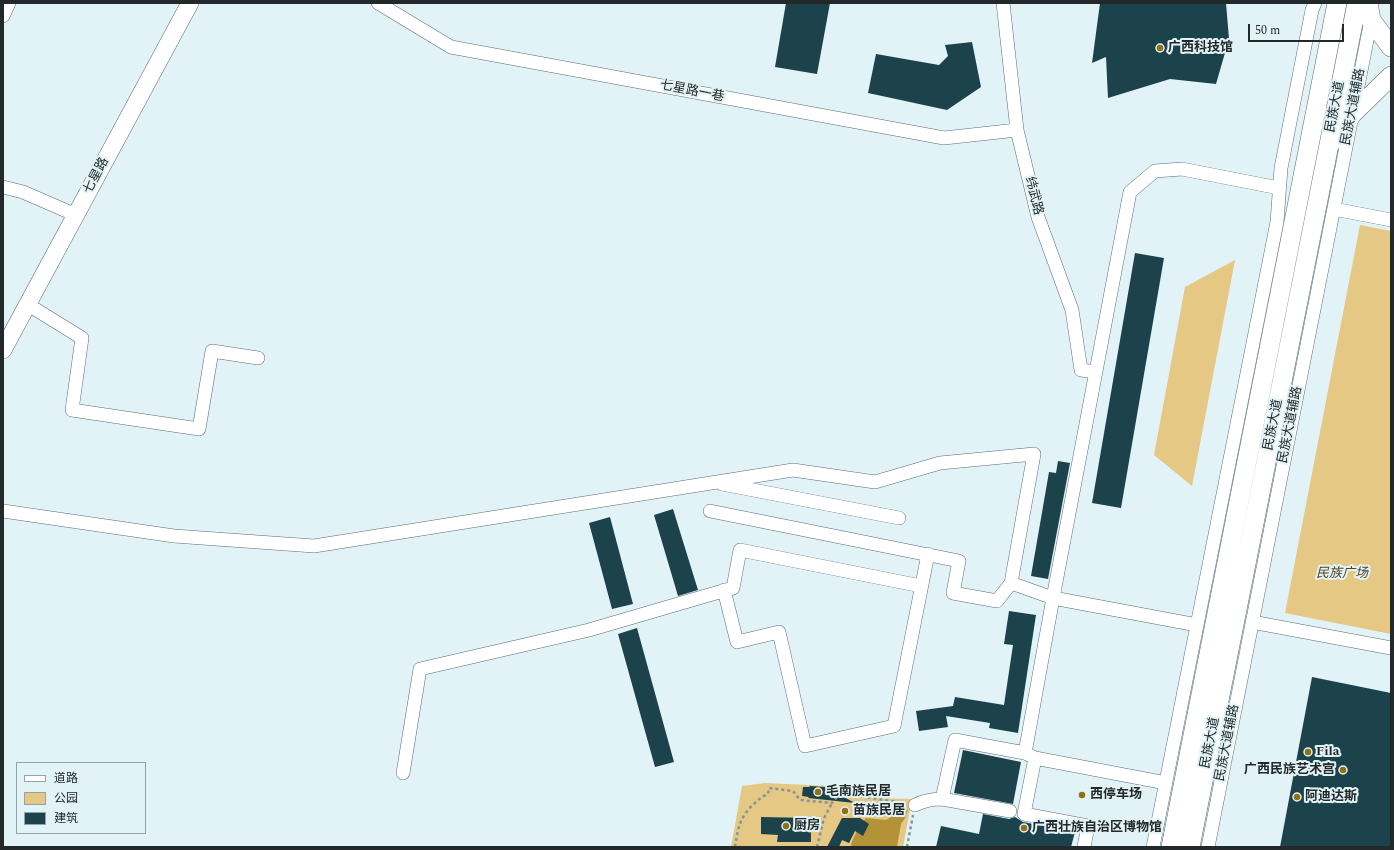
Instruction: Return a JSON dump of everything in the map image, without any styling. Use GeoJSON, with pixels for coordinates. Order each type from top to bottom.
{"type":"FeatureCollection","features":[{"type":"Feature","properties":{"kind":"highway","name":"民族大道"},"geometry":{"type":"LineString","coordinates":[[1171,847],[1337,3]]}},
{"type":"Feature","properties":{"kind":"highway","name":"民族大道"},"geometry":{"type":"LineString","coordinates":[[1190,847],[1357,3]]}},
{"type":"Feature","properties":{"kind":"highway"},"geometry":{"type":"LineString","coordinates":[[1371,9],[1391,47]]}},
{"type":"Feature","properties":{"kind":"highway"},"geometry":{"type":"LineString","coordinates":[[1328,147],[1353,113],[1391,76]]}},
{"type":"Feature","properties":{"kind":"main road","name":"七星路"},"geometry":{"type":"LineString","coordinates":[[3,350],[190,3]]}},
{"type":"Feature","properties":{"kind":"street"},"geometry":{"type":"LineString","coordinates":[[3,16],[10,3]]}},
{"type":"Feature","properties":{"kind":"street","name":"七星路一巷"},"geometry":{"type":"LineString","coordinates":[[378,3],[451,47],[944,138],[1016,130]]}},
{"type":"Feature","properties":{"kind":"street","name":"纬武路"},"geometry":{"type":"LineString","coordinates":[[1003,3],[1016,130],[1038,217],[1072,310],[1081,370],[1096,372]]}},
{"type":"Feature","properties":{"kind":"street"},"geometry":{"type":"LineString","coordinates":[[1153,847],[1277,222],[1281,168],[1312,10],[1315,3]]}},
{"type":"Feature","properties":{"kind":"street","name":"民族大道辅路"},"geometry":{"type":"LineString","coordinates":[[1208,847],[1353,113],[1371,9]]}},
{"type":"Feature","properties":{"kind":"street"},"geometry":{"type":"LineString","coordinates":[[1084,847],[1088,826],[1024,814],[1030,756],[1053,598],[1130,192],[1155,171],[1182,169],[1280,188]]}},
{"type":"Feature","properties":{"kind":"street"},"geometry":{"type":"LineString","coordinates":[[4,190],[23,192],[76,215]]}},
{"type":"Feature","properties":{"kind":"street"},"geometry":{"type":"LineString","coordinates":[[1334,209],[1391,220]]}},
{"type":"Feature","properties":{"kind":"street"},"geometry":{"type":"LineString","coordinates":[[28,304],[82,338],[72,410],[199,429],[212,351],[258,358]]}},
{"type":"Feature","properties":{"kind":"street"},"geometry":{"type":"LineString","coordinates":[[3,511],[174,536],[314,546],[793,470],[875,482],[940,463],[1034,454],[1011,583],[997,600],[953,593],[959,561],[710,511]]}},
{"type":"Feature","properties":{"kind":"street"},"geometry":{"type":"LineString","coordinates":[[712,482],[899,518]]}},
{"type":"Feature","properties":{"kind":"street"},"geometry":{"type":"LineString","coordinates":[[403,773],[420,669],[588,630],[733,588],[740,550],[921,586]]}},
{"type":"Feature","properties":{"kind":"street"},"geometry":{"type":"LineString","coordinates":[[724,590],[737,642],[779,632],[805,746],[894,726],[928,554]]}},
{"type":"Feature","properties":{"kind":"street"},"geometry":{"type":"LineString","coordinates":[[1011,583],[1053,598],[1197,625]]}},
{"type":"Feature","properties":{"kind":"street"},"geometry":{"type":"LineString","coordinates":[[1252,622],[1391,648]]}},
{"type":"Feature","properties":{"kind":"street"},"geometry":{"type":"LineString","coordinates":[[942,799],[955,740],[1166,783]]}},
{"type":"Feature","properties":{"kind":"street"},"geometry":{"type":"LineString","coordinates":[[915,805],[928,800],[942,799],[1010,811]]}},
{"type":"Feature","properties":{"kind":"path"},"geometry":{"type":"LineString","coordinates":[[735,847],[741,820],[749,808],[768,794],[769,788],[793,791],[800,800],[832,803]]}},
{"type":"Feature","properties":{"kind":"path"},"geometry":{"type":"LineString","coordinates":[[817,847],[824,818],[832,803],[840,793],[915,805],[907,847]]}},
{"type":"Feature","properties":{"kind":"green space","name":"民族广场"},"geometry":{"type":"Polygon","coordinates":[[[1360,225],[1391,231],[1391,634],[1285,613],[1360,225]]]}},
{"type":"Feature","properties":{"kind":"green space"},"geometry":{"type":"Polygon","coordinates":[[[1235,260],[1192,486],[1154,455],[1185,287],[1235,260]]]}},
{"type":"Feature","properties":{"kind":"green space"},"geometry":{"type":"Polygon","coordinates":[[[765,783],[829,786],[869,798],[912,799],[903,847],[731,847],[742,786],[765,783]]]}},
{"type":"Feature","properties":{"kind":"shaded area"},"geometry":{"type":"Polygon","coordinates":[[[908,809],[901,824],[897,847],[852,847],[851,844],[859,826],[866,818],[886,820],[899,812],[908,809]]]}},
{"type":"Feature","properties":{"kind":"building"},"geometry":{"type":"Polygon","coordinates":[[[786,3],[830,3],[817,74],[775,67],[786,3]]]}},
{"type":"Feature","properties":{"kind":"building","name":"广西科技馆"},"geometry":{"type":"Polygon","coordinates":[[[1100,3],[1226,3],[1229,39],[1216,84],[1170,79],[1108,98],[1106,57],[1092,63],[1100,3]]]}},
{"type":"Feature","properties":{"kind":"building"},"geometry":{"type":"Polygon","coordinates":[[[972,42],[981,87],[947,110],[868,93],[876,54],[939,65],[948,56],[945,45],[972,42]]]}},
{"type":"Feature","properties":{"kind":"building"},"geometry":{"type":"Polygon","coordinates":[[[1135,253],[1164,258],[1121,508],[1092,503],[1135,253]]]}},
{"type":"Feature","properties":{"kind":"building"},"geometry":{"type":"Polygon","coordinates":[[[1058,461],[1070,463],[1048,579],[1031,576],[1049,472],[1056,473],[1058,461]]]}},
{"type":"Feature","properties":{"kind":"building"},"geometry":{"type":"Polygon","coordinates":[[[673,509],[698,590],[678,596],[654,515],[673,509]]]}},
{"type":"Feature","properties":{"kind":"building"},"geometry":{"type":"Polygon","coordinates":[[[610,517],[633,604],[612,609],[589,523],[610,517]]]}},
{"type":"Feature","properties":{"kind":"building"},"geometry":{"type":"Polygon","coordinates":[[[1009,611],[1036,615],[1018,733],[989,728],[990,723],[946,716],[948,727],[919,731],[916,711],[953,706],[955,697],[1004,705],[1013,645],[1004,644],[1009,611]]]}},
{"type":"Feature","properties":{"kind":"building"},"geometry":{"type":"Polygon","coordinates":[[[637,628],[674,762],[655,767],[618,634],[637,628]]]}},
{"type":"Feature","properties":{"kind":"building","name":"广西民族艺术宫"},"geometry":{"type":"Polygon","coordinates":[[[1312,677],[1391,693],[1391,847],[1280,847],[1312,677]]]}},
{"type":"Feature","properties":{"kind":"building"},"geometry":{"type":"Polygon","coordinates":[[[963,750],[1021,762],[1013,804],[954,793],[963,750]]]}},
{"type":"Feature","properties":{"kind":"building"},"geometry":{"type":"Polygon","coordinates":[[[803,787],[825,787],[855,803],[802,796],[803,787]]]}},
{"type":"Feature","properties":{"kind":"building","name":"广西壮族自治区博物馆"},"geometry":{"type":"Polygon","coordinates":[[[983,814],[1009,819],[1015,817],[1023,822],[1075,832],[1071,847],[936,847],[941,826],[979,834],[983,814]]]}},
{"type":"Feature","properties":{"kind":"building","name":"厨房"},"geometry":{"type":"Polygon","coordinates":[[[761,817],[811,818],[811,842],[777,842],[778,835],[761,834],[761,817]]]}},
{"type":"Feature","properties":{"kind":"building"},"geometry":{"type":"Polygon","coordinates":[[[842,818],[860,818],[869,824],[863,836],[855,831],[849,843],[842,840],[839,847],[827,847],[842,818]]]}},
{"type":"Feature","properties":{"kind":"place","name":"广西科技馆"},"geometry":{"type":"Point","coordinates":[1160,48]}},
{"type":"Feature","properties":{"kind":"place","name":"Fila"},"geometry":{"type":"Point","coordinates":[1308,752]}},
{"type":"Feature","properties":{"kind":"place","name":"广西民族艺术宫"},"geometry":{"type":"Point","coordinates":[1343,770]}},
{"type":"Feature","properties":{"kind":"place","name":"毛南族民居"},"geometry":{"type":"Point","coordinates":[818,792]}},
{"type":"Feature","properties":{"kind":"place","name":"西停车场"},"geometry":{"type":"Point","coordinates":[1082,795]}},
{"type":"Feature","properties":{"kind":"place","name":"阿迪达斯"},"geometry":{"type":"Point","coordinates":[1297,797]}},
{"type":"Feature","properties":{"kind":"place","name":"苗族民居"},"geometry":{"type":"Point","coordinates":[845,811]}},
{"type":"Feature","properties":{"kind":"place","name":"厨房"},"geometry":{"type":"Point","coordinates":[786,826]}},
{"type":"Feature","properties":{"kind":"place","name":"广西壮族自治区博物馆"},"geometry":{"type":"Point","coordinates":[1024,828]}}]}
